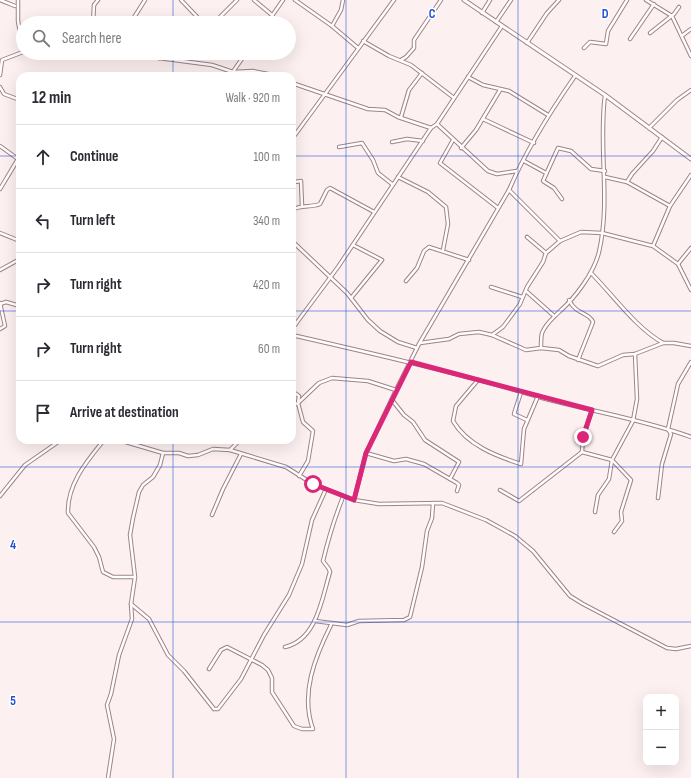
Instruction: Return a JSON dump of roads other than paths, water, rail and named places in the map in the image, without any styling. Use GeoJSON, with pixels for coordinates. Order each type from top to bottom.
{"type":"FeatureCollection","features":[{"type":"Feature","properties":{"kind":"street"},"geometry":{"type":"LineString","coordinates":[[0,0],[15,6]]}},
{"type":"Feature","properties":{"kind":"street"},"geometry":{"type":"LineString","coordinates":[[18,0],[18,16]]}},
{"type":"Feature","properties":{"kind":"street"},"geometry":{"type":"LineString","coordinates":[[93,16],[94,5],[98,0]]}},
{"type":"Feature","properties":{"kind":"street"},"geometry":{"type":"LineString","coordinates":[[135,16],[145,0]]}},
{"type":"Feature","properties":{"kind":"street"},"geometry":{"type":"LineString","coordinates":[[182,0],[197,16]]}},
{"type":"Feature","properties":{"kind":"street"},"geometry":{"type":"LineString","coordinates":[[221,16],[237,0]]}},
{"type":"Feature","properties":{"kind":"street"},"geometry":{"type":"LineString","coordinates":[[254,0],[272,15],[283,0]]}},
{"type":"Feature","properties":{"kind":"street"},"geometry":{"type":"LineString","coordinates":[[296,0],[332,26],[358,48]]}},
{"type":"Feature","properties":{"kind":"street"},"geometry":{"type":"LineString","coordinates":[[332,26],[341,10],[343,0]]}},
{"type":"Feature","properties":{"kind":"street"},"geometry":{"type":"LineString","coordinates":[[296,133],[394,0]]}},
{"type":"Feature","properties":{"kind":"street"},"geometry":{"type":"LineString","coordinates":[[400,60],[406,57],[414,48],[414,40],[441,0]]}},
{"type":"Feature","properties":{"kind":"street"},"geometry":{"type":"LineString","coordinates":[[464,0],[605,95],[691,159]]}},
{"type":"Feature","properties":{"kind":"street"},"geometry":{"type":"LineString","coordinates":[[482,13],[490,0]]}},
{"type":"Feature","properties":{"kind":"street"},"geometry":{"type":"LineString","coordinates":[[496,22],[511,0]]}},
{"type":"Feature","properties":{"kind":"street"},"geometry":{"type":"LineString","coordinates":[[527,43],[547,13],[559,0]]}},
{"type":"Feature","properties":{"kind":"street"},"geometry":{"type":"LineString","coordinates":[[584,48],[590,42],[606,44],[608,31],[627,0]]}},
{"type":"Feature","properties":{"kind":"street"},"geometry":{"type":"LineString","coordinates":[[646,0],[672,16],[683,35],[691,56]]}},
{"type":"Feature","properties":{"kind":"street"},"geometry":{"type":"LineString","coordinates":[[630,39],[654,4]]}},
{"type":"Feature","properties":{"kind":"street"},"geometry":{"type":"LineString","coordinates":[[650,33],[672,16],[679,7]]}},
{"type":"Feature","properties":{"kind":"street"},"geometry":{"type":"LineString","coordinates":[[296,324],[353,244],[431,128],[437,124],[502,26]]}},
{"type":"Feature","properties":{"kind":"street"},"geometry":{"type":"LineString","coordinates":[[683,35],[691,29]]}},
{"type":"Feature","properties":{"kind":"street"},"geometry":{"type":"LineString","coordinates":[[363,41],[422,73],[454,98]]}},
{"type":"Feature","properties":{"kind":"street"},"geometry":{"type":"LineString","coordinates":[[0,75],[1,60],[16,54]]}},
{"type":"Feature","properties":{"kind":"street"},"geometry":{"type":"LineString","coordinates":[[174,60],[212,65],[233,72],[258,72]]}},
{"type":"Feature","properties":{"kind":"street"},"geometry":{"type":"LineString","coordinates":[[233,72],[241,60]]}},
{"type":"Feature","properties":{"kind":"street"},"geometry":{"type":"LineString","coordinates":[[401,117],[409,90],[422,73]]}},
{"type":"Feature","properties":{"kind":"street"},"geometry":{"type":"LineString","coordinates":[[354,500],[366,453],[419,344],[509,190],[517,171],[524,161],[548,114],[575,76]]}},
{"type":"Feature","properties":{"kind":"street"},"geometry":{"type":"LineString","coordinates":[[468,77],[483,85],[509,91],[548,114]]}},
{"type":"Feature","properties":{"kind":"street"},"geometry":{"type":"LineString","coordinates":[[296,84],[368,109],[385,110],[392,115],[431,128]]}},
{"type":"Feature","properties":{"kind":"street"},"geometry":{"type":"LineString","coordinates":[[0,87],[4,94],[16,98]]}},
{"type":"Feature","properties":{"kind":"street"},"geometry":{"type":"LineString","coordinates":[[461,148],[483,119],[500,90]]}},
{"type":"Feature","properties":{"kind":"street"},"geometry":{"type":"LineString","coordinates":[[649,128],[677,100],[691,90]]}},
{"type":"Feature","properties":{"kind":"street"},"geometry":{"type":"LineString","coordinates":[[541,348],[542,335],[554,315],[559,313],[591,273],[598,253],[602,233],[605,177],[602,131],[605,95]]}},
{"type":"Feature","properties":{"kind":"street"},"geometry":{"type":"LineString","coordinates":[[483,119],[534,142]]}},
{"type":"Feature","properties":{"kind":"street"},"geometry":{"type":"LineString","coordinates":[[437,124],[461,148],[488,171],[497,174],[517,171]]}},
{"type":"Feature","properties":{"kind":"street"},"geometry":{"type":"LineString","coordinates":[[627,182],[636,169],[653,151],[662,137]]}},
{"type":"Feature","properties":{"kind":"street"},"geometry":{"type":"LineString","coordinates":[[392,142],[407,139],[423,141]]}},
{"type":"Feature","properties":{"kind":"street"},"geometry":{"type":"LineString","coordinates":[[453,140],[440,163],[498,208]]}},
{"type":"Feature","properties":{"kind":"street"},"geometry":{"type":"LineString","coordinates":[[339,147],[362,143],[373,160],[378,173],[392,184]]}},
{"type":"Feature","properties":{"kind":"street"},"geometry":{"type":"LineString","coordinates":[[0,146],[16,157]]}},
{"type":"Feature","properties":{"kind":"street"},"geometry":{"type":"LineString","coordinates":[[562,199],[554,188],[543,181],[558,148],[571,151],[591,169],[605,171]]}},
{"type":"Feature","properties":{"kind":"street"},"geometry":{"type":"LineString","coordinates":[[524,161],[546,173]]}},
{"type":"Feature","properties":{"kind":"street"},"geometry":{"type":"LineString","coordinates":[[0,189],[16,164]]}},
{"type":"Feature","properties":{"kind":"street"},"geometry":{"type":"LineString","coordinates":[[653,246],[670,206],[691,175]]}},
{"type":"Feature","properties":{"kind":"street"},"geometry":{"type":"LineString","coordinates":[[398,177],[428,192],[446,207],[448,224],[443,250]]}},
{"type":"Feature","properties":{"kind":"street"},"geometry":{"type":"LineString","coordinates":[[605,177],[627,182],[670,206]]}},
{"type":"Feature","properties":{"kind":"street"},"geometry":{"type":"LineString","coordinates":[[296,182],[301,181],[302,206]]}},
{"type":"Feature","properties":{"kind":"street"},"geometry":{"type":"LineString","coordinates":[[296,208],[302,206],[306,207],[320,204],[327,190],[330,188],[374,212]]}},
{"type":"Feature","properties":{"kind":"street"},"geometry":{"type":"LineString","coordinates":[[509,190],[560,241]]}},
{"type":"Feature","properties":{"kind":"street"},"geometry":{"type":"LineString","coordinates":[[492,335],[503,327],[520,304],[522,297],[543,262],[546,253],[560,241],[581,232],[602,233],[653,246],[678,264],[691,290]]}},
{"type":"Feature","properties":{"kind":"street"},"geometry":{"type":"LineString","coordinates":[[0,233],[16,239]]}},
{"type":"Feature","properties":{"kind":"street"},"geometry":{"type":"LineString","coordinates":[[527,237],[546,253]]}},
{"type":"Feature","properties":{"kind":"street"},"geometry":{"type":"LineString","coordinates":[[351,298],[382,260],[353,244]]}},
{"type":"Feature","properties":{"kind":"street"},"geometry":{"type":"LineString","coordinates":[[296,245],[351,298],[368,320],[380,331],[398,342],[418,348]]}},
{"type":"Feature","properties":{"kind":"street"},"geometry":{"type":"LineString","coordinates":[[406,281],[417,268],[424,251],[430,247],[443,250],[469,260]]}},
{"type":"Feature","properties":{"kind":"street"},"geometry":{"type":"LineString","coordinates":[[678,264],[691,248]]}},
{"type":"Feature","properties":{"kind":"street"},"geometry":{"type":"LineString","coordinates":[[0,270],[16,261]]}},
{"type":"Feature","properties":{"kind":"street"},"geometry":{"type":"LineString","coordinates":[[591,273],[636,322],[653,337],[663,343]]}},
{"type":"Feature","properties":{"kind":"street"},"geometry":{"type":"LineString","coordinates":[[491,287],[522,297]]}},
{"type":"Feature","properties":{"kind":"street"},"geometry":{"type":"LineString","coordinates":[[526,291],[554,315]]}},
{"type":"Feature","properties":{"kind":"street"},"geometry":{"type":"LineString","coordinates":[[569,300],[577,311],[590,317],[593,322],[578,360]]}},
{"type":"Feature","properties":{"kind":"street"},"geometry":{"type":"LineString","coordinates":[[0,329],[5,326],[0,303],[6,302],[16,305]]}},
{"type":"Feature","properties":{"kind":"street"},"geometry":{"type":"LineString","coordinates":[[566,304],[572,305]]}},
{"type":"Feature","properties":{"kind":"street"},"geometry":{"type":"LineString","coordinates":[[419,344],[479,332],[492,335],[526,350],[541,348],[559,350],[578,360],[598,366],[623,355],[635,354],[663,343],[691,346]]}},
{"type":"Feature","properties":{"kind":"street"},"geometry":{"type":"LineString","coordinates":[[296,337],[411,362],[633,421],[668,428],[691,438]]}},
{"type":"Feature","properties":{"kind":"street"},"geometry":{"type":"LineString","coordinates":[[595,512],[598,495],[609,479],[612,460],[633,421],[637,399],[635,354]]}},
{"type":"Feature","properties":{"kind":"street"},"geometry":{"type":"LineString","coordinates":[[658,498],[662,464],[671,434],[668,428],[678,384],[691,362]]}},
{"type":"Feature","properties":{"kind":"street"},"geometry":{"type":"LineString","coordinates":[[298,403],[319,383],[332,378],[368,381],[396,390]]}},
{"type":"Feature","properties":{"kind":"street"},"geometry":{"type":"LineString","coordinates":[[478,380],[456,406],[453,421],[471,442],[480,448],[521,464],[522,438],[527,420],[538,396]]}},
{"type":"Feature","properties":{"kind":"street"},"geometry":{"type":"LineString","coordinates":[[521,392],[514,414],[527,420]]}},
{"type":"Feature","properties":{"kind":"street"},"geometry":{"type":"LineString","coordinates":[[296,394],[299,396],[298,403],[303,422],[314,431],[308,461],[300,476]]}},
{"type":"Feature","properties":{"kind":"street"},"geometry":{"type":"LineString","coordinates":[[392,400],[404,416],[413,422],[425,440],[459,462],[450,478]]}},
{"type":"Feature","properties":{"kind":"street"},"geometry":{"type":"LineString","coordinates":[[500,490],[518,501],[582,452],[583,437],[592,410]]}},
{"type":"Feature","properties":{"kind":"street"},"geometry":{"type":"LineString","coordinates":[[0,496],[25,465],[55,444]]}},
{"type":"Feature","properties":{"kind":"street"},"geometry":{"type":"LineString","coordinates":[[101,444],[77,476],[67,506],[68,513],[94,547],[99,557],[103,572],[113,577],[135,577]]}},
{"type":"Feature","properties":{"kind":"street"},"geometry":{"type":"LineString","coordinates":[[133,444],[163,453],[178,453],[188,456],[198,455],[213,449],[230,450],[286,467],[326,489],[354,500],[379,504],[442,503],[463,511],[515,536],[533,551],[570,596],[583,604],[668,648],[676,649],[691,646]]}},
{"type":"Feature","properties":{"kind":"street"},"geometry":{"type":"LineString","coordinates":[[230,450],[236,444]]}},
{"type":"Feature","properties":{"kind":"street"},"geometry":{"type":"LineString","coordinates":[[582,452],[612,460],[631,480],[621,512],[622,521],[614,532]]}},
{"type":"Feature","properties":{"kind":"street"},"geometry":{"type":"LineString","coordinates":[[108,778],[114,739],[107,705],[111,694],[119,655],[132,619],[131,604],[135,577],[130,535],[135,504],[143,484],[153,477],[160,465],[163,453]]}},
{"type":"Feature","properties":{"kind":"street"},"geometry":{"type":"LineString","coordinates":[[366,453],[394,461],[406,459],[424,464],[458,484],[457,490]]}},
{"type":"Feature","properties":{"kind":"street"},"geometry":{"type":"LineString","coordinates":[[212,515],[240,454]]}},
{"type":"Feature","properties":{"kind":"street"},"geometry":{"type":"LineString","coordinates":[[131,604],[148,619],[168,655],[184,671],[214,709],[218,709],[241,679],[264,634],[290,596],[302,564],[312,520],[326,489]]}},
{"type":"Feature","properties":{"kind":"street"},"geometry":{"type":"LineString","coordinates":[[285,647],[291,646],[303,637],[315,621],[330,572],[330,569],[323,561],[325,552],[332,532],[334,518],[344,497]]}},
{"type":"Feature","properties":{"kind":"street"},"geometry":{"type":"LineString","coordinates":[[315,621],[347,626],[358,621],[404,620],[410,617],[422,567],[427,531],[432,518],[433,503]]}},
{"type":"Feature","properties":{"kind":"street"},"geometry":{"type":"LineString","coordinates":[[209,669],[224,647],[232,648],[262,665],[268,670],[272,678],[272,692],[294,726],[302,729],[313,729],[309,722],[308,713],[309,683],[317,654],[331,623]]}}]}
